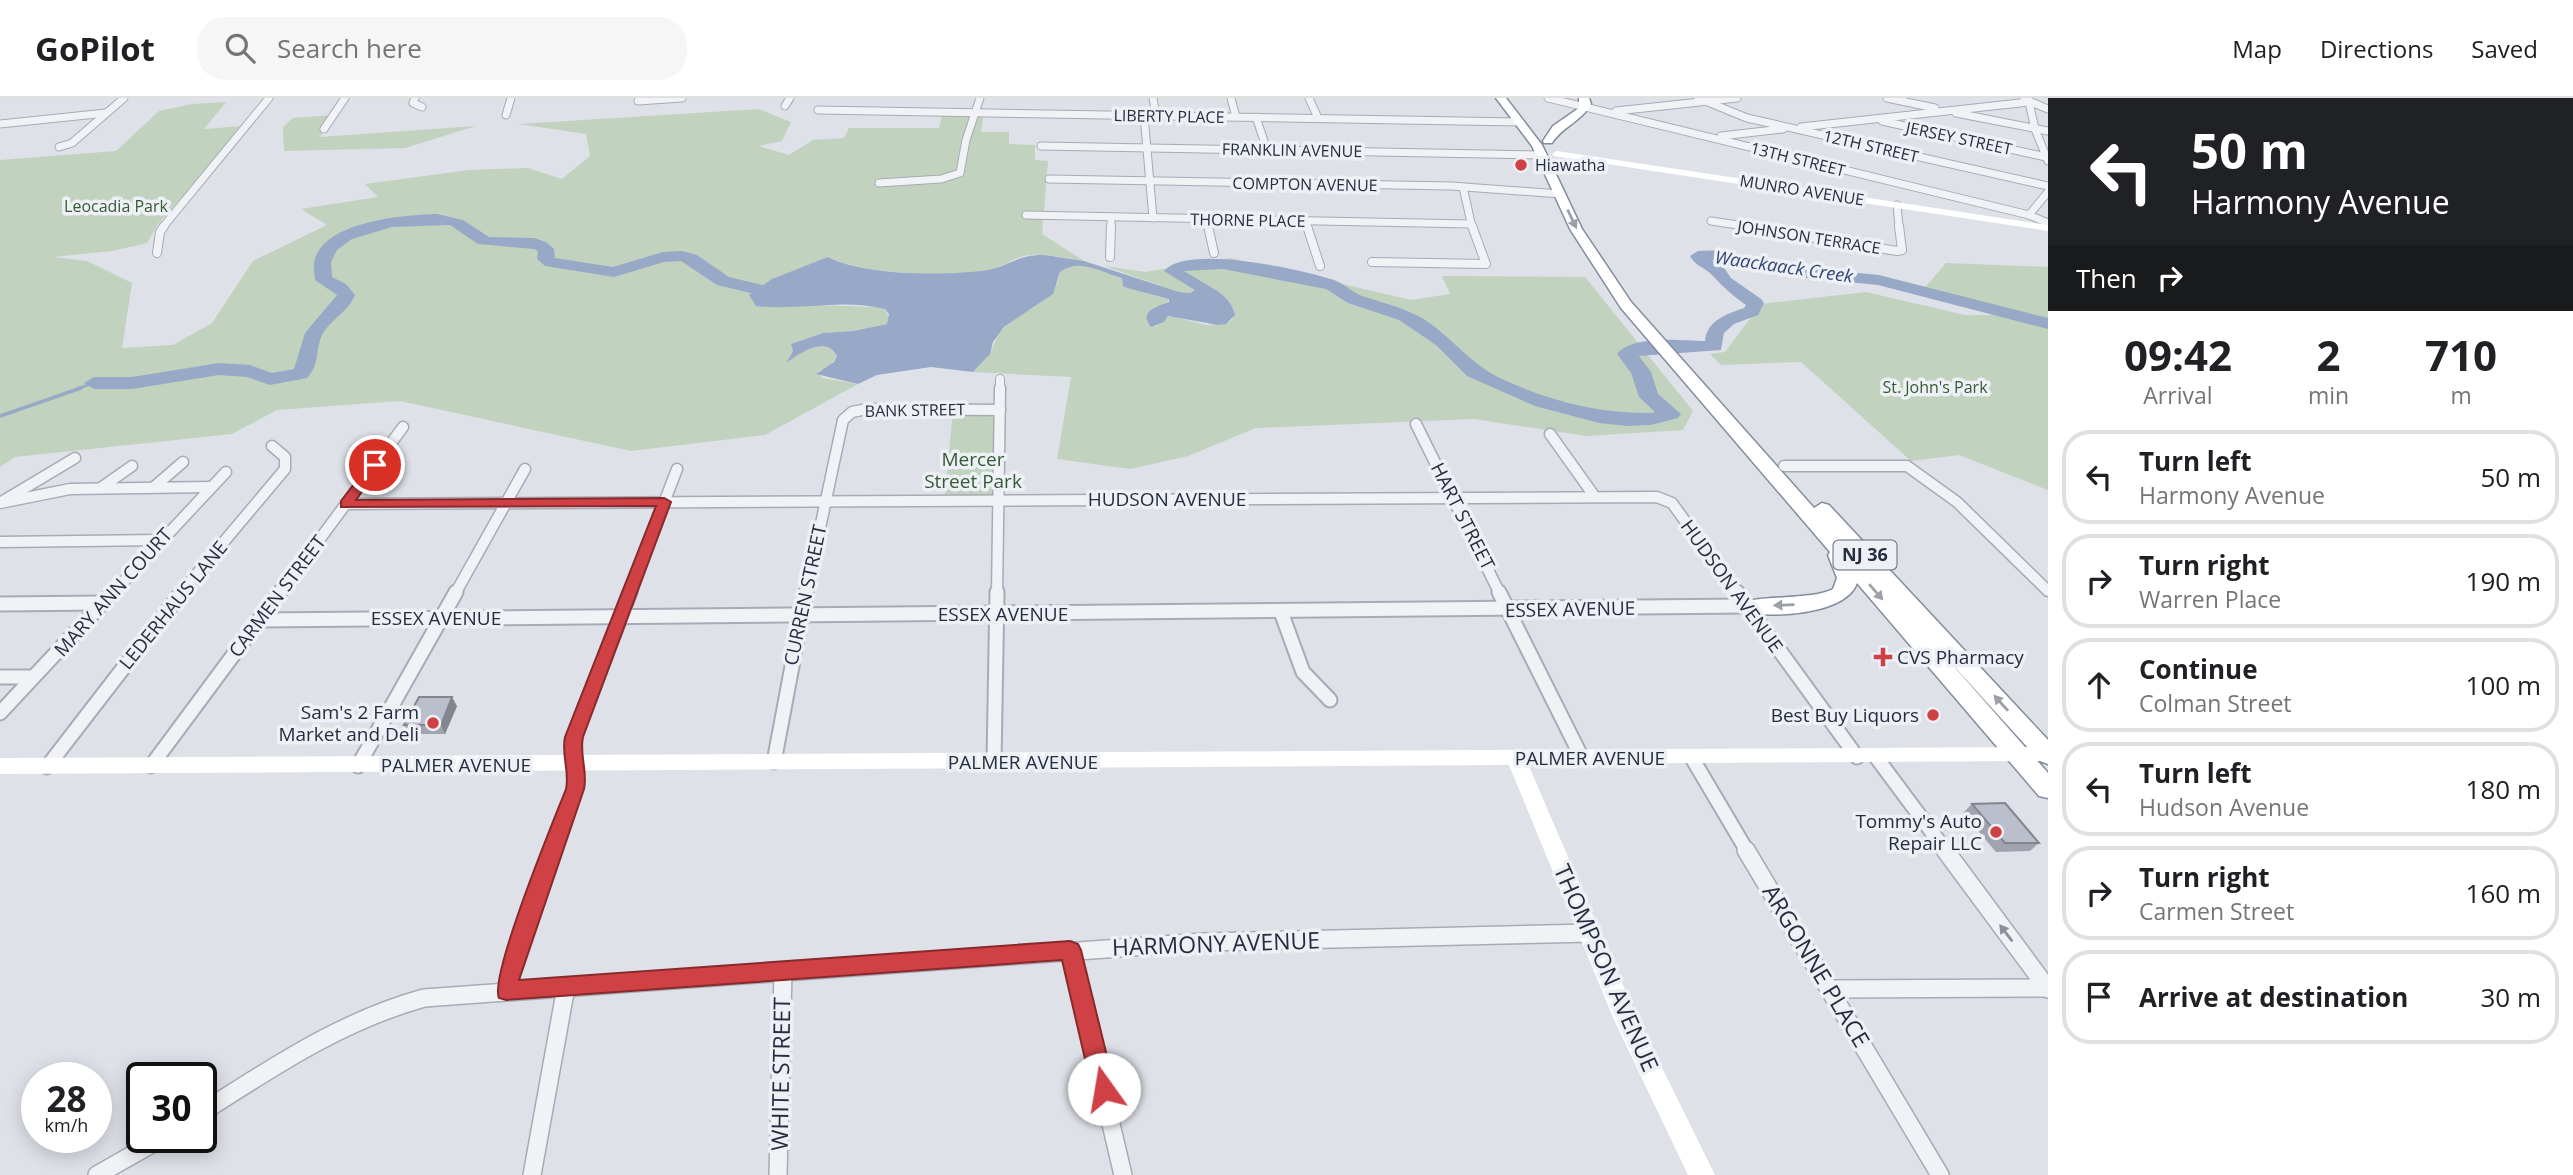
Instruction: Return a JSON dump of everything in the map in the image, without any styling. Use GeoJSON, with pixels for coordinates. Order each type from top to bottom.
{"type":"FeatureCollection","features":[{"type":"Feature","properties":{"kind":"highway","name":"NJ 36"},"geometry":{"type":"LineString","coordinates":[[1501,98],[1543,155],[1576,229],[1609,282],[1784,466],[2048,754]]}},
{"type":"Feature","properties":{"kind":"highway","name":"NJ 36"},"geometry":{"type":"LineString","coordinates":[[1514,98],[1557,154],[1598,243],[1671,350],[1831,540],[2048,789]]}},
{"type":"Feature","properties":{"kind":"highway"},"geometry":{"type":"LineString","coordinates":[[1548,141],[1556,127],[1584,103]]}},
{"type":"Feature","properties":{"kind":"highway"},"geometry":{"type":"LineString","coordinates":[[1748,606],[1813,604],[1838,596],[1845,589],[1847,579],[1831,540]]}},
{"type":"Feature","properties":{"kind":"street"},"geometry":{"type":"LineString","coordinates":[[59,147],[72,144],[124,98]]}},
{"type":"Feature","properties":{"kind":"street"},"geometry":{"type":"LineString","coordinates":[[157,253],[160,232],[167,222],[269,98]]}},
{"type":"Feature","properties":{"kind":"street"},"geometry":{"type":"LineString","coordinates":[[324,129],[345,98]]}},
{"type":"Feature","properties":{"kind":"street"},"geometry":{"type":"LineString","coordinates":[[415,98],[412,103],[422,107]]}},
{"type":"Feature","properties":{"kind":"street"},"geometry":{"type":"LineString","coordinates":[[506,115],[512,98]]}},
{"type":"Feature","properties":{"kind":"street"},"geometry":{"type":"LineString","coordinates":[[637,112],[638,100],[682,98]]}},
{"type":"Feature","properties":{"kind":"street"},"geometry":{"type":"LineString","coordinates":[[785,106],[790,98]]}},
{"type":"Feature","properties":{"kind":"street"},"geometry":{"type":"LineString","coordinates":[[879,183],[942,180],[958,175],[962,170],[966,139],[980,98]]}},
{"type":"Feature","properties":{"kind":"street"},"geometry":{"type":"LineString","coordinates":[[1153,98],[1156,115]]}},
{"type":"Feature","properties":{"kind":"street"},"geometry":{"type":"LineString","coordinates":[[1231,98],[1236,117]]}},
{"type":"Feature","properties":{"kind":"street"},"geometry":{"type":"LineString","coordinates":[[1309,98],[1318,118]]}},
{"type":"Feature","properties":{"kind":"street","name":"13TH STREET"},"geometry":{"type":"LineString","coordinates":[[1548,98],[1584,103],[1606,113],[2029,215],[2048,225]]}},
{"type":"Feature","properties":{"kind":"street"},"geometry":{"type":"LineString","coordinates":[[1606,113],[1737,98]]}},
{"type":"Feature","properties":{"kind":"street"},"geometry":{"type":"LineString","coordinates":[[1887,98],[2048,131]]}},
{"type":"Feature","properties":{"kind":"street"},"geometry":{"type":"LineString","coordinates":[[2020,98],[2048,108]]}},
{"type":"Feature","properties":{"kind":"street","name":"12TH STREET"},"geometry":{"type":"LineString","coordinates":[[1702,100],[1742,116],[2048,186]]}},
{"type":"Feature","properties":{"kind":"street"},"geometry":{"type":"LineString","coordinates":[[1710,138],[2029,100]]}},
{"type":"Feature","properties":{"kind":"street"},"geometry":{"type":"LineString","coordinates":[[2029,100],[2035,129],[2047,159]]}},
{"type":"Feature","properties":{"kind":"street","name":"LIBERTY PLACE"},"geometry":{"type":"LineString","coordinates":[[818,110],[1519,122]]}},
{"type":"Feature","properties":{"kind":"street"},"geometry":{"type":"LineString","coordinates":[[0,124],[106,113]]}},
{"type":"Feature","properties":{"kind":"street"},"geometry":{"type":"LineString","coordinates":[[1144,115],[1153,218]]}},
{"type":"Feature","properties":{"kind":"street"},"geometry":{"type":"LineString","coordinates":[[1256,117],[1267,150]]}},
{"type":"Feature","properties":{"kind":"street","name":"JERSEY STREET"},"geometry":{"type":"LineString","coordinates":[[1871,119],[2047,159]]}},
{"type":"Feature","properties":{"kind":"street","name":"FRANKLIN AVENUE"},"geometry":{"type":"LineString","coordinates":[[1041,146],[1543,155]]}},
{"type":"Feature","properties":{"kind":"street","name":"MUNRO AVENUE"},"geometry":{"type":"LineString","coordinates":[[1557,154],[2048,225]]}},
{"type":"Feature","properties":{"kind":"street","name":"COMPTON AVENUE"},"geometry":{"type":"LineString","coordinates":[[1049,179],[1463,187],[1560,194]]}},
{"type":"Feature","properties":{"kind":"street"},"geometry":{"type":"LineString","coordinates":[[1372,262],[1486,264],[1471,225],[1463,187]]}},
{"type":"Feature","properties":{"kind":"street"},"geometry":{"type":"LineString","coordinates":[[2029,215],[2048,192]]}},
{"type":"Feature","properties":{"kind":"street","name":"JOHNSON TERRACE"},"geometry":{"type":"LineString","coordinates":[[1711,221],[1897,251],[1902,250],[1897,205]]}},
{"type":"Feature","properties":{"kind":"street","name":"THORNE PLACE"},"geometry":{"type":"LineString","coordinates":[[1026,215],[1471,225]]}},
{"type":"Feature","properties":{"kind":"street"},"geometry":{"type":"LineString","coordinates":[[1110,257],[1111,217]]}},
{"type":"Feature","properties":{"kind":"street"},"geometry":{"type":"LineString","coordinates":[[1206,219],[1214,253]]}},
{"type":"Feature","properties":{"kind":"street"},"geometry":{"type":"LineString","coordinates":[[1305,221],[1320,266]]}},
{"type":"Feature","properties":{"kind":"street"},"geometry":{"type":"LineString","coordinates":[[994,762],[1000,379]]}},
{"type":"Feature","properties":{"kind":"street","name":"BANK STREET"},"geometry":{"type":"LineString","coordinates":[[840,430],[847,416],[867,408],[1000,410]]}},
{"type":"Feature","properties":{"kind":"street","name":"HART STREET"},"geometry":{"type":"LineString","coordinates":[[1416,424],[1582,758]]}},
{"type":"Feature","properties":{"kind":"street","name":"CARMEN STREET"},"geometry":{"type":"LineString","coordinates":[[151,766],[403,427]]}},
{"type":"Feature","properties":{"kind":"street","name":"CURREN STREET"},"geometry":{"type":"LineString","coordinates":[[774,762],[801,615],[840,430]]}},
{"type":"Feature","properties":{"kind":"street"},"geometry":{"type":"LineString","coordinates":[[1550,434],[1595,497]]}},
{"type":"Feature","properties":{"kind":"street","name":"LEDERHAUS LANE"},"geometry":{"type":"LineString","coordinates":[[47,767],[97,705],[148,632],[285,468],[285,457],[272,446]]}},
{"type":"Feature","properties":{"kind":"street"},"geometry":{"type":"LineString","coordinates":[[0,503],[75,458]]}},
{"type":"Feature","properties":{"kind":"street"},"geometry":{"type":"LineString","coordinates":[[154,487],[183,462]]}},
{"type":"Feature","properties":{"kind":"street"},"geometry":{"type":"LineString","coordinates":[[102,488],[132,466]]}},
{"type":"Feature","properties":{"kind":"street"},"geometry":{"type":"LineString","coordinates":[[1784,466],[1907,466],[1917,470],[2048,591]]}},
{"type":"Feature","properties":{"kind":"street"},"geometry":{"type":"LineString","coordinates":[[506,991],[514,956],[575,789],[577,778],[571,751],[574,737],[677,468]]}},
{"type":"Feature","properties":{"kind":"street"},"geometry":{"type":"LineString","coordinates":[[358,766],[525,469]]}},
{"type":"Feature","properties":{"kind":"street","name":"MARY ANN COURT"},"geometry":{"type":"LineString","coordinates":[[0,713],[226,472]]}},
{"type":"Feature","properties":{"kind":"street"},"geometry":{"type":"LineString","coordinates":[[0,503],[69,489],[211,487]]}},
{"type":"Feature","properties":{"kind":"street","name":"HUDSON AVENUE"},"geometry":{"type":"LineString","coordinates":[[346,504],[1595,497],[1657,497],[1668,500],[2048,988]]}},
{"type":"Feature","properties":{"kind":"street"},"geometry":{"type":"LineString","coordinates":[[0,542],[160,540]]}},
{"type":"Feature","properties":{"kind":"street"},"geometry":{"type":"LineString","coordinates":[[0,604],[103,603]]}},
{"type":"Feature","properties":{"kind":"street","name":"ESSEX AVENUE"},"geometry":{"type":"LineString","coordinates":[[259,620],[1509,611],[1748,606]]}},
{"type":"Feature","properties":{"kind":"street"},"geometry":{"type":"LineString","coordinates":[[1281,612],[1297,667],[1308,683],[1330,700]]}},
{"type":"Feature","properties":{"kind":"street"},"geometry":{"type":"LineString","coordinates":[[0,677],[33,677]]}},
{"type":"Feature","properties":{"kind":"street","name":"PALMER AVENUE"},"geometry":{"type":"LineString","coordinates":[[0,766],[574,765],[2048,754]]}},
{"type":"Feature","properties":{"kind":"street","name":"ARGONNE PLACE"},"geometry":{"type":"LineString","coordinates":[[1692,758],[1940,1175]]}},
{"type":"Feature","properties":{"kind":"street","name":"THOMPSON AVENUE"},"geometry":{"type":"LineString","coordinates":[[1516,759],[1626,1020],[1699,1174]]}},
{"type":"Feature","properties":{"kind":"street","name":"HARMONY AVENUE"},"geometry":{"type":"LineString","coordinates":[[217,1103],[313,1042],[362,1016],[424,998],[1203,942],[1590,933]]}},
{"type":"Feature","properties":{"kind":"street"},"geometry":{"type":"LineString","coordinates":[[1070,950],[1123,1175]]}},
{"type":"Feature","properties":{"kind":"street","name":"WHITE STREET"},"geometry":{"type":"LineString","coordinates":[[778,1175],[783,972]]}},
{"type":"Feature","properties":{"kind":"street"},"geometry":{"type":"LineString","coordinates":[[532,1175],[566,987]]}},
{"type":"Feature","properties":{"kind":"street"},"geometry":{"type":"LineString","coordinates":[[1830,989],[2048,988]]}},
{"type":"Feature","properties":{"kind":"street"},"geometry":{"type":"LineString","coordinates":[[97,1175],[136,1153]]}},
{"type":"Feature","properties":{"kind":"green space","name":"Leocadia Park"},"geometry":{"type":"Polygon","coordinates":[[[226,102],[204,129],[244,126],[158,224],[147,243],[112,251],[53,257],[87,261],[132,283],[122,348],[173,345],[212,323],[253,261],[327,225],[301,209],[378,197],[365,184],[469,170],[528,168],[562,179],[590,156],[586,134],[519,124],[759,109],[791,122],[782,141],[759,146],[789,155],[813,140],[844,138],[849,128],[939,128],[943,112],[984,112],[981,132],[1009,132],[1009,144],[1035,145],[1035,160],[1048,161],[1042,234],[1084,261],[1030,255],[989,270],[930,274],[862,268],[828,257],[816,305],[877,307],[885,309],[890,319],[887,324],[853,331],[823,333],[792,344],[793,351],[787,361],[814,348],[827,347],[837,356],[829,367],[818,371],[822,378],[858,384],[765,435],[631,451],[400,401],[277,410],[232,434],[15,457],[0,467],[0,160],[116,151],[159,111],[192,104],[226,102]]]}},
{"type":"Feature","properties":{"kind":"green space"},"geometry":{"type":"Polygon","coordinates":[[[333,115],[320,137],[476,126],[405,148],[284,151],[283,127],[293,118],[333,115]]]}},
{"type":"Feature","properties":{"kind":"green space"},"geometry":{"type":"Polygon","coordinates":[[[1231,258],[1411,300],[1450,294],[1442,276],[1585,277],[1693,411],[1683,430],[1586,436],[1474,419],[1256,428],[1188,456],[1130,469],[1057,459],[1071,377],[973,372],[988,356],[1004,328],[1046,299],[1057,283],[1060,272],[1075,265],[1122,278],[1127,288],[1169,299],[1155,327],[1170,316],[1206,325],[1226,324],[1233,319],[1226,300],[1220,293],[1204,284],[1176,275],[1197,289],[1190,293],[1179,292],[1104,266],[1145,272],[1231,258]]]}},
{"type":"Feature","properties":{"kind":"green space"},"geometry":{"type":"Polygon","coordinates":[[[1946,263],[2048,267],[2048,323],[1923,290],[1946,263]]]}},
{"type":"Feature","properties":{"kind":"green space","name":"St. John's Park"},"geometry":{"type":"Polygon","coordinates":[[[1866,292],[1965,315],[2010,315],[2048,327],[2048,490],[1959,455],[1911,461],[1801,362],[1721,365],[1710,354],[1725,352],[1761,304],[1866,292]]]}},
{"type":"Feature","properties":{"kind":"green space","name":"Mercer Street Park"},"geometry":{"type":"Polygon","coordinates":[[[953,410],[997,410],[998,495],[945,495],[953,410]]]}},
{"type":"Feature","properties":{"kind":"water"},"geometry":{"type":"Polygon","coordinates":[[[1045,255],[1084,261],[1179,292],[1190,293],[1197,289],[1172,273],[1191,279],[1210,286],[1226,298],[1235,315],[1226,324],[1218,325],[1168,316],[1164,322],[1151,327],[1148,313],[1169,302],[1169,299],[1127,288],[1123,286],[1122,278],[1075,266],[1060,272],[1053,294],[1004,327],[993,342],[990,354],[973,372],[931,367],[877,375],[858,384],[816,374],[834,362],[837,356],[826,347],[813,348],[786,363],[793,351],[791,344],[823,333],[853,331],[887,324],[889,314],[885,309],[853,305],[756,306],[749,295],[772,279],[828,257],[863,268],[929,274],[988,270],[1028,256],[1045,255]]]}},
{"type":"Feature","properties":{"kind":"water"},"geometry":{"type":"Polygon","coordinates":[[[1923,290],[2048,323],[2048,327],[1917,294],[1917,291],[1923,290]]]}},
{"type":"Feature","properties":{"kind":"building"},"geometry":{"type":"Polygon","coordinates":[[[419,697],[452,697],[441,725],[404,725],[419,697]]]}},
{"type":"Feature","properties":{"kind":"building"},"geometry":{"type":"Polygon","coordinates":[[[2005,803],[2039,843],[2005,843],[1972,804],[2005,803]]]}},
{"type":"Feature","properties":{"kind":"waterway","name":"Waackaack Creek"},"geometry":{"type":"LineString","coordinates":[[94,383],[132,383],[219,369],[250,371],[270,379],[300,374],[307,365],[314,333],[340,306],[346,295],[340,288],[324,280],[322,262],[331,247],[347,236],[368,228],[415,219],[453,221],[483,241],[534,243],[546,249],[545,259],[551,262],[614,272],[663,257],[682,256],[691,259],[723,281],[792,298]]}},
{"type":"Feature","properties":{"kind":"waterway","name":"Waackaack Creek"},"geometry":{"type":"LineString","coordinates":[[1203,290],[1172,271],[1200,263],[1223,264],[1322,282],[1335,286],[1354,299],[1388,308],[1412,320],[1448,345],[1470,369],[1492,382],[1542,402],[1627,420],[1651,419],[1671,414],[1649,397],[1641,372],[1627,354],[1643,348],[1714,346],[1715,331],[1728,320],[1752,311],[1755,303],[1725,282],[1716,269],[1701,261],[1698,256],[1724,255],[1797,272],[1879,280],[2048,324]]}},
{"type":"Feature","properties":{"kind":"waterway","name":"Waackaack Creek"},"geometry":{"type":"LineString","coordinates":[[76,389],[94,383]]}},
{"type":"Feature","properties":{"kind":"waterway","name":"Waackaack Creek"},"geometry":{"type":"LineString","coordinates":[[0,416],[81,388]]}},
{"type":"Feature","properties":{"kind":"place","name":"Hiawatha"},"geometry":{"type":"Point","coordinates":[1521,165]}},
{"type":"Feature","properties":{"kind":"place","name":"CVS Pharmacy"},"geometry":{"type":"Point","coordinates":[1883,657]}},
{"type":"Feature","properties":{"kind":"place","name":"Best Buy Liquors"},"geometry":{"type":"Point","coordinates":[1933,715]}},
{"type":"Feature","properties":{"kind":"place","name":"Sam's 2 Farm Market and Deli"},"geometry":{"type":"Point","coordinates":[433,723]}},
{"type":"Feature","properties":{"kind":"place","name":"Tommy's Auto Repair LLC"},"geometry":{"type":"Point","coordinates":[1996,832]}},
{"type":"Feature","properties":{"kind":"route"},"geometry":{"type":"LineString","coordinates":[[375,465],[346,504],[664,502],[574,737],[571,751],[577,778],[575,789],[514,956],[506,991],[1070,950],[1104,1089]]}}]}
